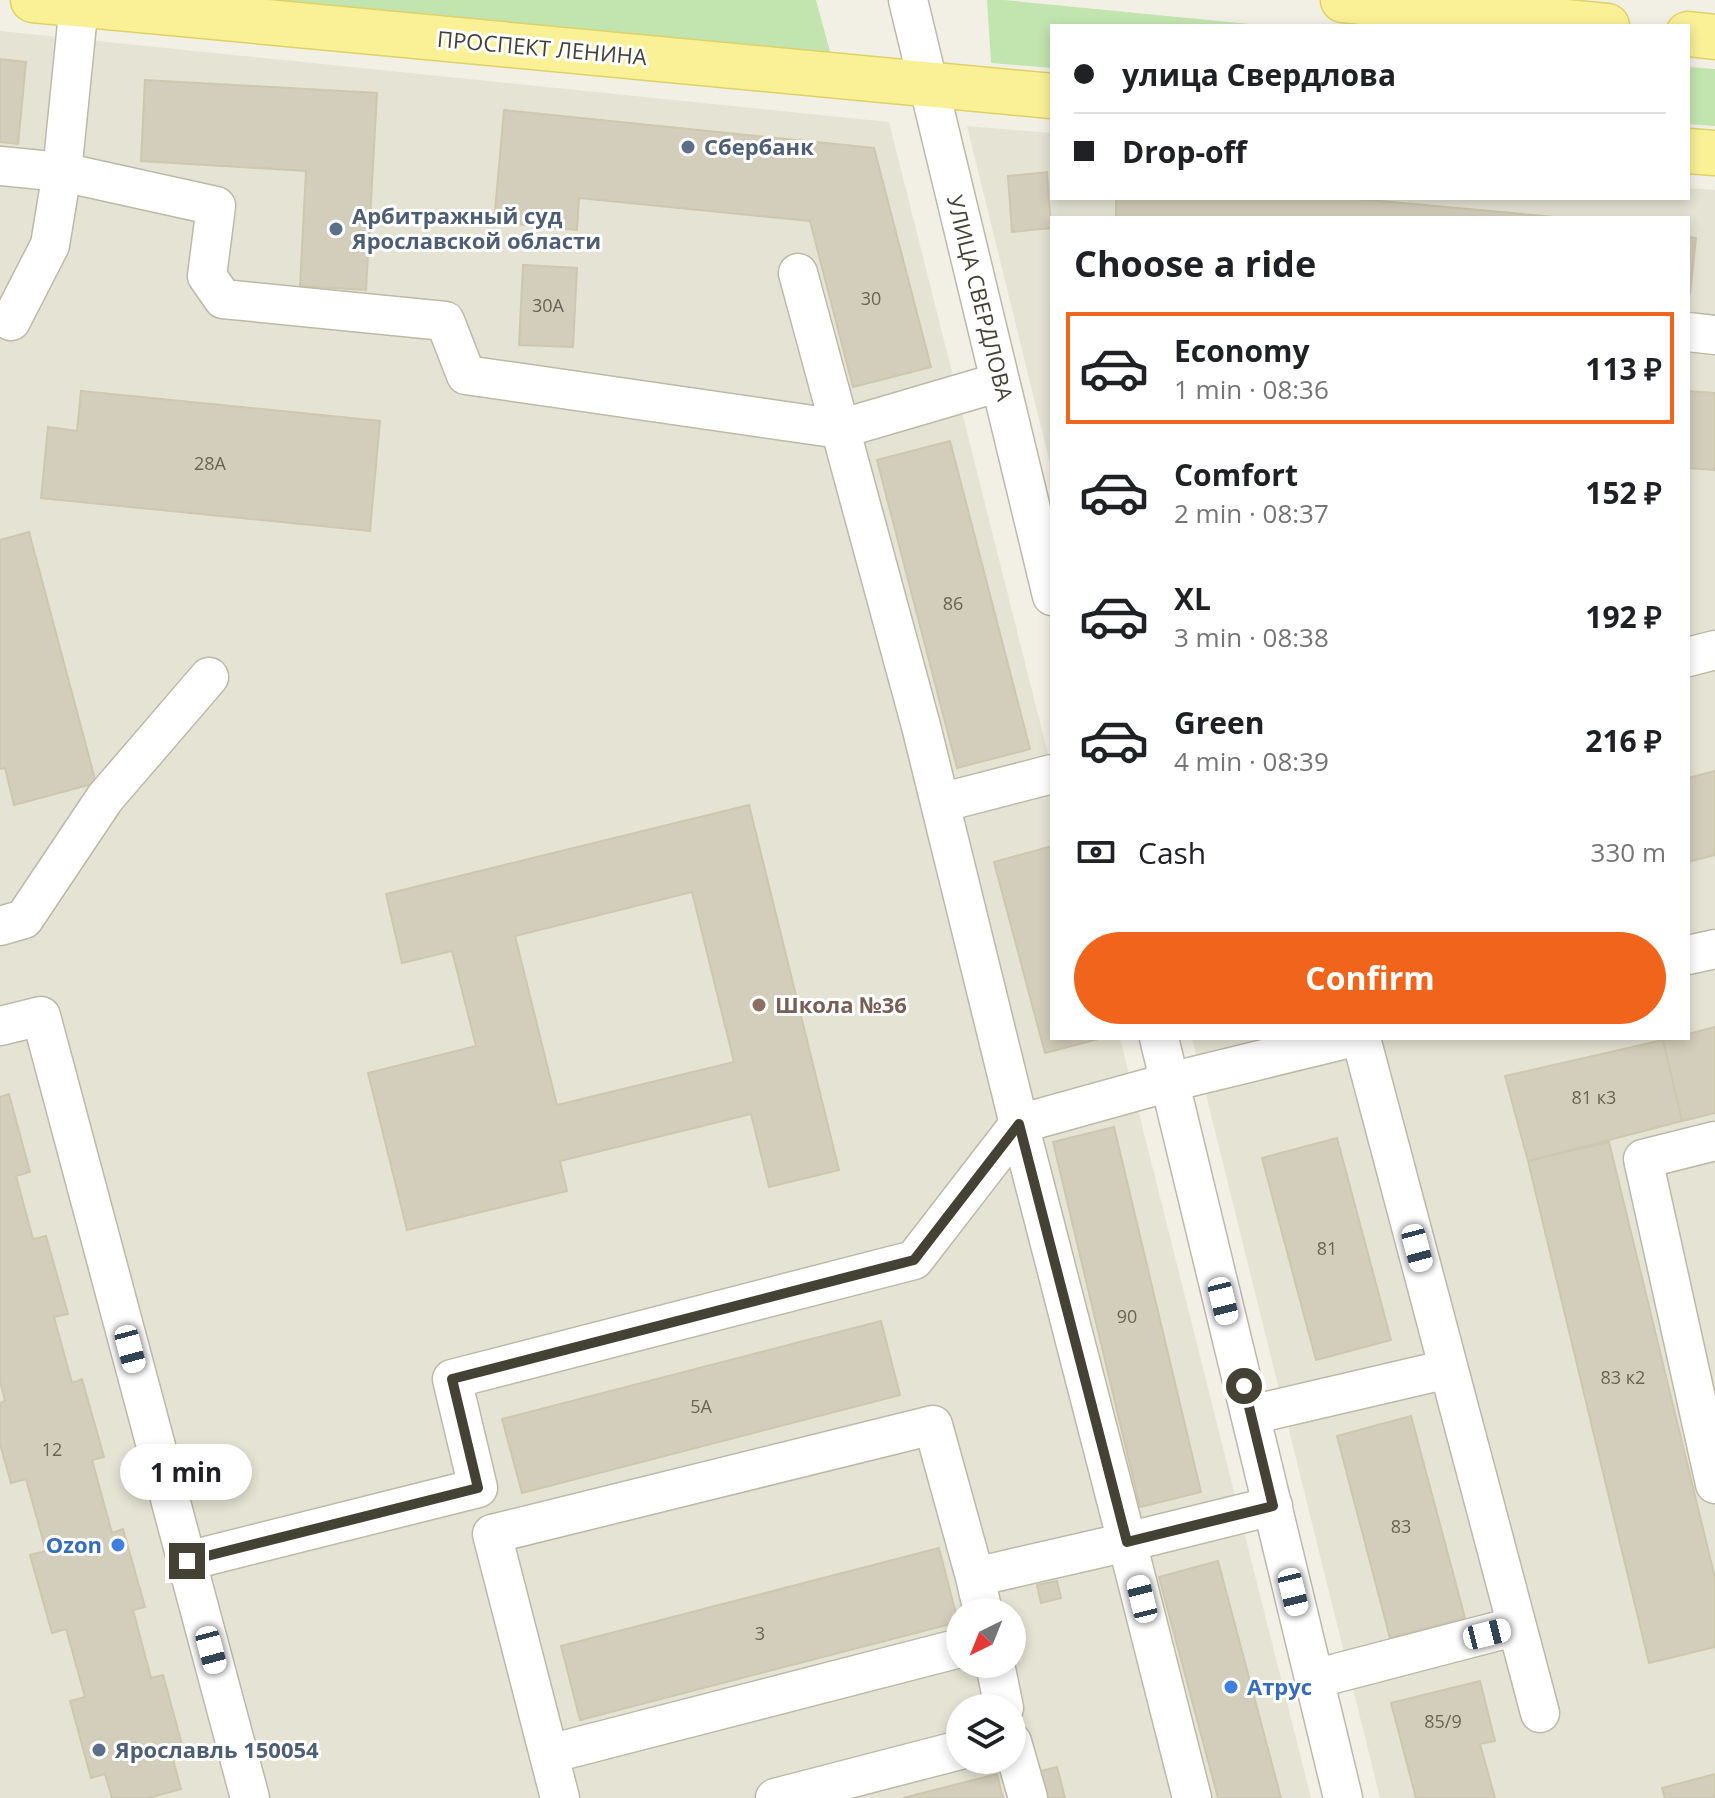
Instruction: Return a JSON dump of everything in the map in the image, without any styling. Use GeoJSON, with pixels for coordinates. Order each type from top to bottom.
{"type":"FeatureCollection","features":[{"type":"Feature","properties":{"kind":"main road","name":"ПРОСПЕКТ ЛЕНИНА"},"geometry":{"type":"LineString","coordinates":[[33,0],[1050,96]]}},
{"type":"Feature","properties":{"kind":"main road"},"geometry":{"type":"LineString","coordinates":[[1352,0],[1587,24]]}},
{"type":"Feature","properties":{"kind":"main road"},"geometry":{"type":"LineString","coordinates":[[1690,34],[1715,37]]}},
{"type":"Feature","properties":{"kind":"main road"},"geometry":{"type":"LineString","coordinates":[[1690,151],[1715,153]]}},
{"type":"Feature","properties":{"kind":"street","name":"УЛИЦА СВЕРДЛОВА"},"geometry":{"type":"LineString","coordinates":[[908,0],[1000,382],[1037,466],[1050,579]]}},
{"type":"Feature","properties":{"kind":"street"},"geometry":{"type":"LineString","coordinates":[[11,321],[50,245],[62,172],[79,4]]}},
{"type":"Feature","properties":{"kind":"street"},"geometry":{"type":"LineString","coordinates":[[0,166],[62,172],[216,206],[207,276],[223,299],[445,321],[466,375],[840,429],[1000,382]]}},
{"type":"Feature","properties":{"kind":"street"},"geometry":{"type":"LineString","coordinates":[[798,273],[940,803],[1192,1798]]}},
{"type":"Feature","properties":{"kind":"street"},"geometry":{"type":"LineString","coordinates":[[1690,332],[1715,335]]}},
{"type":"Feature","properties":{"kind":"street"},"geometry":{"type":"LineString","coordinates":[[1690,656],[1715,650]]}},
{"type":"Feature","properties":{"kind":"street"},"geometry":{"type":"LineString","coordinates":[[0,926],[24,919],[105,798],[209,677]]}},
{"type":"Feature","properties":{"kind":"street"},"geometry":{"type":"LineString","coordinates":[[940,803],[1050,775]]}},
{"type":"Feature","properties":{"kind":"street"},"geometry":{"type":"LineString","coordinates":[[1690,955],[1715,949]]}},
{"type":"Feature","properties":{"kind":"street"},"geometry":{"type":"LineString","coordinates":[[0,1026],[41,1016],[250,1798]]}},
{"type":"Feature","properties":{"kind":"street"},"geometry":{"type":"LineString","coordinates":[[1160,1040],[1343,1798]]}},
{"type":"Feature","properties":{"kind":"street"},"geometry":{"type":"LineString","coordinates":[[187,1561],[478,1488],[452,1379],[914,1260],[1019,1124],[1170,1082],[1342,1040]]}},
{"type":"Feature","properties":{"kind":"street"},"geometry":{"type":"LineString","coordinates":[[1362,1040],[1540,1713]]}},
{"type":"Feature","properties":{"kind":"street"},"geometry":{"type":"LineString","coordinates":[[1715,1141],[1643,1159],[1715,1484]]}},
{"type":"Feature","properties":{"kind":"street"},"geometry":{"type":"LineString","coordinates":[[1251,1415],[1448,1369]]}},
{"type":"Feature","properties":{"kind":"street"},"geometry":{"type":"LineString","coordinates":[[560,1798],[492,1534],[933,1425],[979,1595],[1127,1542],[1273,1506]]}},
{"type":"Feature","properties":{"kind":"street"},"geometry":{"type":"LineString","coordinates":[[1314,1679],[1517,1626]]}},
{"type":"Feature","properties":{"kind":"street"},"geometry":{"type":"LineString","coordinates":[[549,1754],[946,1652]]}},
{"type":"Feature","properties":{"kind":"street"},"geometry":{"type":"LineString","coordinates":[[775,1798],[946,1754]]}},
{"type":"Feature","properties":{"kind":"street"},"geometry":{"type":"LineString","coordinates":[[1021,1774],[1028,1798]]}},
{"type":"Feature","properties":{"kind":"shaded area"},"geometry":{"type":"Polygon","coordinates":[[[0,31],[889,122],[1050,762],[1050,1040],[1121,1040],[1311,1798],[0,1798],[0,31]]]}},
{"type":"Feature","properties":{"kind":"shaded area"},"geometry":{"type":"Polygon","coordinates":[[[967,126],[1050,133],[1050,200],[1690,200],[1690,188],[1715,190],[1715,1798],[1380,1798],[1192,1040],[1690,1040],[1690,216],[1050,216],[1050,464],[967,126]]]}},
{"type":"Feature","properties":{"kind":"green space"},"geometry":{"type":"Polygon","coordinates":[[[278,0],[816,0],[831,55],[278,0]]]}},
{"type":"Feature","properties":{"kind":"green space"},"geometry":{"type":"Polygon","coordinates":[[[987,0],[1250,24],[1050,24],[1050,68],[991,63],[987,0]]]}},
{"type":"Feature","properties":{"kind":"green space"},"geometry":{"type":"Polygon","coordinates":[[[1690,67],[1715,69],[1715,126],[1690,124],[1690,67]]]}},
{"type":"Feature","properties":{"kind":"building"},"geometry":{"type":"Polygon","coordinates":[[[0,59],[26,62],[18,144],[0,142],[0,59]]]}},
{"type":"Feature","properties":{"kind":"building","name":"Арбитражный суд Ярославской области"},"geometry":{"type":"Polygon","coordinates":[[[145,80],[377,93],[366,290],[300,286],[306,171],[141,161],[145,80]]]}},
{"type":"Feature","properties":{"kind":"building"},"geometry":{"type":"Polygon","coordinates":[[[504,110],[874,148],[931,367],[853,387],[810,221],[579,198],[577,230],[494,222],[504,110]]]}},
{"type":"Feature","properties":{"kind":"building"},"geometry":{"type":"Polygon","coordinates":[[[1047,172],[1050,228],[1012,232],[1008,176],[1047,172]]]}},
{"type":"Feature","properties":{"kind":"building"},"geometry":{"type":"Polygon","coordinates":[[[1116,200],[1369,200],[1544,216],[1116,216],[1116,200]]]}},
{"type":"Feature","properties":{"kind":"building"},"geometry":{"type":"Polygon","coordinates":[[[1690,237],[1696,238],[1690,293],[1690,237]]]}},
{"type":"Feature","properties":{"kind":"building"},"geometry":{"type":"Polygon","coordinates":[[[523,265],[577,268],[573,347],[519,345],[523,265]]]}},
{"type":"Feature","properties":{"kind":"building"},"geometry":{"type":"Polygon","coordinates":[[[81,391],[380,421],[370,531],[41,498],[48,427],[77,431],[81,391]]]}},
{"type":"Feature","properties":{"kind":"building"},"geometry":{"type":"Polygon","coordinates":[[[1690,391],[1715,393],[1715,470],[1690,468],[1690,391]]]}},
{"type":"Feature","properties":{"kind":"building"},"geometry":{"type":"Polygon","coordinates":[[[950,441],[1030,749],[957,768],[877,460],[950,441]]]}},
{"type":"Feature","properties":{"kind":"building"},"geometry":{"type":"Polygon","coordinates":[[[29,532],[96,783],[14,805],[5,768],[0,769],[0,540],[29,532]]]}},
{"type":"Feature","properties":{"kind":"building"},"geometry":{"type":"Polygon","coordinates":[[[1715,771],[1715,855],[1690,861],[1690,777],[1715,771]]]}},
{"type":"Feature","properties":{"kind":"building","name":"Школа №36"},"geometry":{"type":"Polygon","coordinates":[[[749,805],[839,1170],[769,1187],[751,1114],[560,1161],[567,1191],[407,1230],[368,1073],[476,1046],[452,951],[402,963],[386,894],[749,805]],[[692,892],[515,936],[557,1105],[734,1062],[692,892]]]}},
{"type":"Feature","properties":{"kind":"building"},"geometry":{"type":"Polygon","coordinates":[[[1050,847],[1050,1040],[1094,1040],[1045,1053],[994,862],[1050,847]]]}},
{"type":"Feature","properties":{"kind":"building"},"geometry":{"type":"Polygon","coordinates":[[[1715,1027],[1715,1113],[1682,1121],[1663,1040],[1690,1040],[1690,1033],[1715,1027]]]}},
{"type":"Feature","properties":{"kind":"building"},"geometry":{"type":"Polygon","coordinates":[[[1663,1040],[1682,1121],[1528,1161],[1505,1076],[1663,1040]]]}},
{"type":"Feature","properties":{"kind":"building"},"geometry":{"type":"Polygon","coordinates":[[[9,1094],[30,1172],[16,1176],[33,1239],[46,1236],[68,1314],[54,1317],[72,1383],[82,1379],[104,1457],[92,1460],[112,1533],[123,1529],[145,1607],[133,1610],[151,1678],[163,1675],[184,1752],[172,1756],[181,1789],[148,1798],[112,1798],[105,1774],[91,1778],[70,1701],[85,1697],[66,1629],[52,1633],[30,1555],[46,1551],[26,1479],[11,1483],[0,1444],[0,1403],[5,1401],[0,1381],[0,1097],[9,1094]]]}},
{"type":"Feature","properties":{"kind":"building"},"geometry":{"type":"Polygon","coordinates":[[[1114,1127],[1201,1492],[1140,1507],[1053,1142],[1114,1127]]]}},
{"type":"Feature","properties":{"kind":"building"},"geometry":{"type":"Polygon","coordinates":[[[1337,1138],[1391,1340],[1316,1360],[1262,1158],[1337,1138]]]}},
{"type":"Feature","properties":{"kind":"building"},"geometry":{"type":"Polygon","coordinates":[[[1609,1142],[1715,1578],[1715,1647],[1649,1663],[1528,1161],[1609,1142]]]}},
{"type":"Feature","properties":{"kind":"building"},"geometry":{"type":"Polygon","coordinates":[[[881,1321],[900,1395],[522,1493],[502,1419],[881,1321]]]}},
{"type":"Feature","properties":{"kind":"building"},"geometry":{"type":"Polygon","coordinates":[[[1411,1416],[1465,1618],[1390,1638],[1337,1436],[1411,1416]]]}},
{"type":"Feature","properties":{"kind":"building"},"geometry":{"type":"Polygon","coordinates":[[[939,1548],[952,1598],[946,1598],[946,1625],[580,1720],[561,1646],[939,1548]]]}},
{"type":"Feature","properties":{"kind":"building"},"geometry":{"type":"Polygon","coordinates":[[[1218,1561],[1281,1798],[1218,1798],[1159,1577],[1218,1561]]]}},
{"type":"Feature","properties":{"kind":"building"},"geometry":{"type":"Polygon","coordinates":[[[1057,1581],[1061,1598],[1041,1603],[1037,1585],[1057,1581]]]}},
{"type":"Feature","properties":{"kind":"building"},"geometry":{"type":"Polygon","coordinates":[[[1480,1681],[1495,1741],[1480,1744],[1495,1798],[1416,1798],[1391,1703],[1480,1681]]]}},
{"type":"Feature","properties":{"kind":"building"},"geometry":{"type":"Polygon","coordinates":[[[1057,1767],[1065,1798],[1036,1798],[1029,1774],[1057,1767]]]}},
{"type":"Feature","properties":{"kind":"building"},"geometry":{"type":"Polygon","coordinates":[[[997,1774],[1003,1798],[903,1798],[997,1774]]]}},
{"type":"Feature","properties":{"kind":"building"},"geometry":{"type":"Polygon","coordinates":[[[1715,1774],[1715,1798],[1665,1798],[1662,1788],[1715,1774]]]}},
{"type":"Feature","properties":{"kind":"place","name":"Сбербанк"},"geometry":{"type":"Point","coordinates":[688,147]}},
{"type":"Feature","properties":{"kind":"place","name":"Арбитражный суд Ярославской области"},"geometry":{"type":"Point","coordinates":[336,229]}},
{"type":"Feature","properties":{"kind":"place","name":"Школа №36"},"geometry":{"type":"Point","coordinates":[759,1005]}},
{"type":"Feature","properties":{"kind":"place","name":"Ozon"},"geometry":{"type":"Point","coordinates":[118,1545]}},
{"type":"Feature","properties":{"kind":"place","name":"Атрус"},"geometry":{"type":"Point","coordinates":[1231,1687]}},
{"type":"Feature","properties":{"kind":"place","name":"Ярославль 150054"},"geometry":{"type":"Point","coordinates":[99,1750]}},
{"type":"Feature","properties":{"kind":"route"},"geometry":{"type":"LineString","coordinates":[[187,1561],[478,1488],[452,1379],[914,1260],[1019,1124],[1127,1542],[1273,1506],[1244,1386]]}}]}
